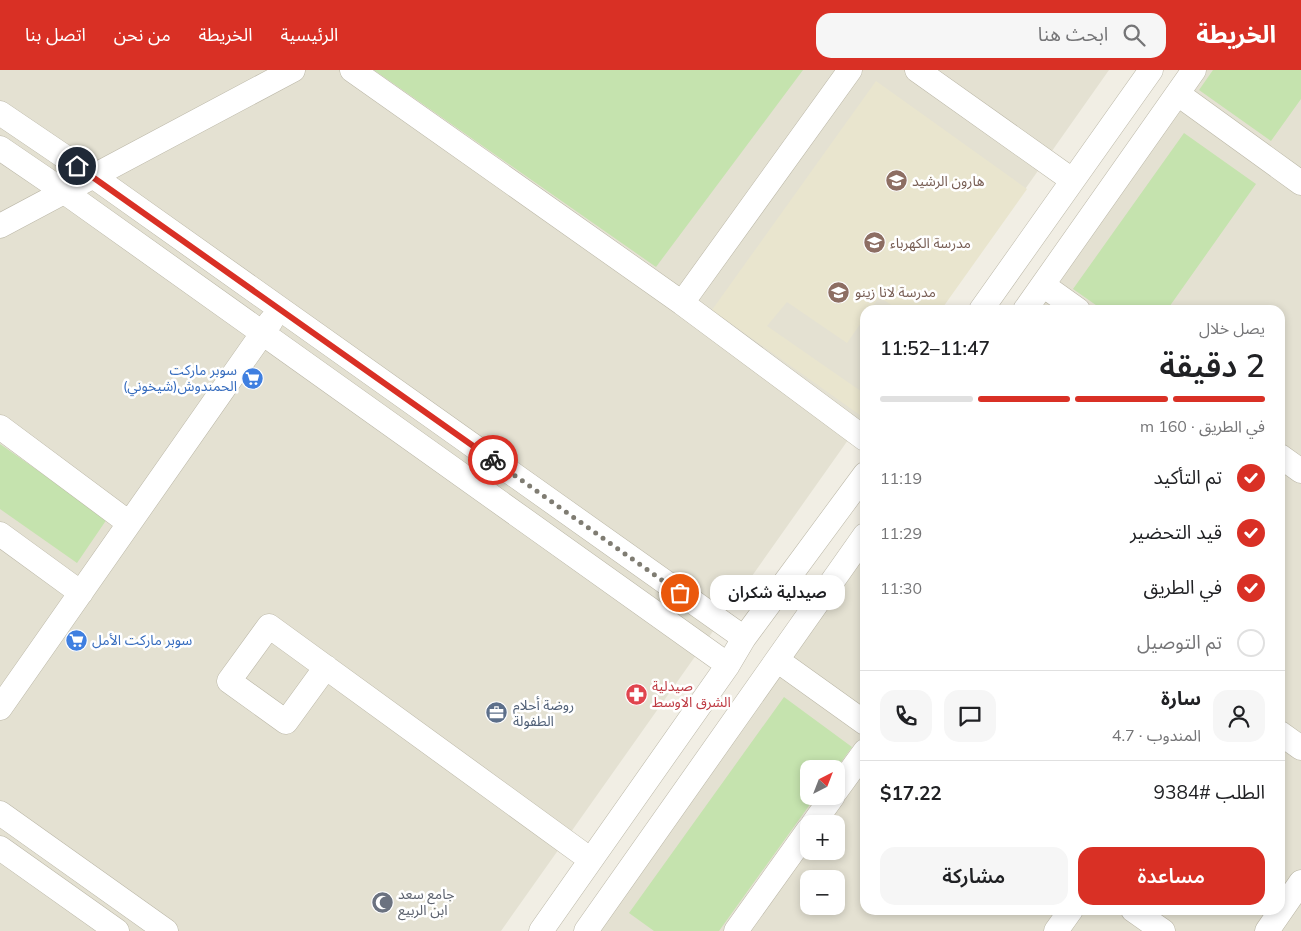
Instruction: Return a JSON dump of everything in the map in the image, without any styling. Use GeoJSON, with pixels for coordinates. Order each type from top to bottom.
{"type":"FeatureCollection","features":[{"type":"Feature","properties":{"kind":"street"},"geometry":{"type":"LineString","coordinates":[[0,226],[66,193],[93,176],[293,70]]}},
{"type":"Feature","properties":{"kind":"street"},"geometry":{"type":"LineString","coordinates":[[352,70],[682,303],[860,435]]}},
{"type":"Feature","properties":{"kind":"street"},"geometry":{"type":"LineString","coordinates":[[682,303],[850,70]]}},
{"type":"Feature","properties":{"kind":"street"},"geometry":{"type":"LineString","coordinates":[[917,70],[1072,180]]}},
{"type":"Feature","properties":{"kind":"street"},"geometry":{"type":"LineString","coordinates":[[984,305],[1151,70]]}},
{"type":"Feature","properties":{"kind":"street"},"geometry":{"type":"LineString","coordinates":[[1028,305],[1194,70]]}},
{"type":"Feature","properties":{"kind":"street"},"geometry":{"type":"LineString","coordinates":[[1178,94],[1301,183]]}},
{"type":"Feature","properties":{"kind":"street"},"geometry":{"type":"LineString","coordinates":[[0,113],[93,176],[744,638]]}},
{"type":"Feature","properties":{"kind":"street"},"geometry":{"type":"LineString","coordinates":[[0,148],[66,193],[728,665]]}},
{"type":"Feature","properties":{"kind":"street"},"geometry":{"type":"LineString","coordinates":[[1043,284],[1071,305]]}},
{"type":"Feature","properties":{"kind":"street"},"geometry":{"type":"LineString","coordinates":[[0,708],[280,309]]}},
{"type":"Feature","properties":{"kind":"street"},"geometry":{"type":"LineString","coordinates":[[0,427],[129,523]]}},
{"type":"Feature","properties":{"kind":"street"},"geometry":{"type":"LineString","coordinates":[[1285,460],[1301,471]]}},
{"type":"Feature","properties":{"kind":"street"},"geometry":{"type":"LineString","coordinates":[[541,931],[728,665],[744,638],[860,481]]}},
{"type":"Feature","properties":{"kind":"street"},"geometry":{"type":"LineString","coordinates":[[0,534],[81,593]]}},
{"type":"Feature","properties":{"kind":"street"},"geometry":{"type":"LineString","coordinates":[[586,931],[860,542]]}},
{"type":"Feature","properties":{"kind":"street"},"geometry":{"type":"LineString","coordinates":[[777,660],[860,719]]}},
{"type":"Feature","properties":{"kind":"street"},"geometry":{"type":"LineString","coordinates":[[326,667],[591,860]]}},
{"type":"Feature","properties":{"kind":"street"},"geometry":{"type":"LineString","coordinates":[[1285,737],[1301,748]]}},
{"type":"Feature","properties":{"kind":"street"},"geometry":{"type":"LineString","coordinates":[[845,779],[860,758]]}},
{"type":"Feature","properties":{"kind":"street"},"geometry":{"type":"LineString","coordinates":[[0,813],[166,931]]}},
{"type":"Feature","properties":{"kind":"street"},"geometry":{"type":"LineString","coordinates":[[736,931],[800,842]]}},
{"type":"Feature","properties":{"kind":"street"},"geometry":{"type":"LineString","coordinates":[[0,848],[117,931]]}},
{"type":"Feature","properties":{"kind":"street"},"geometry":{"type":"LineString","coordinates":[[1285,905],[1301,882]]}},
{"type":"Feature","properties":{"kind":"street"},"geometry":{"type":"LineString","coordinates":[[1056,931],[1067,915]]}},
{"type":"Feature","properties":{"kind":"street"},"geometry":{"type":"LineString","coordinates":[[1140,915],[1163,931]]}},
{"type":"Feature","properties":{"kind":"street"},"geometry":{"type":"LineString","coordinates":[[1267,931],[1278,915]]}},
{"type":"Feature","properties":{"kind":"shaded area"},"geometry":{"type":"Polygon","coordinates":[[[0,70],[1109,70],[944,305],[860,305],[860,423],[501,931],[0,931],[0,70]]]}},
{"type":"Feature","properties":{"kind":"shaded area"},"geometry":{"type":"Polygon","coordinates":[[[1207,70],[1301,70],[1301,931],[595,931],[860,558],[860,915],[1285,915],[1285,305],[1040,305],[1207,70]]]}},
{"type":"Feature","properties":{"kind":"shaded area","name":"مدرسة الكهرباء"},"geometry":{"type":"Polygon","coordinates":[[[876,81],[1027,189],[945,305],[891,305],[879,297],[873,305],[860,305],[860,324],[847,343],[787,302],[767,326],[860,391],[860,415],[712,310],[876,81]]]}},
{"type":"Feature","properties":{"kind":"green space"},"geometry":{"type":"Polygon","coordinates":[[[374,70],[803,70],[656,267],[374,70]]]}},
{"type":"Feature","properties":{"kind":"green space"},"geometry":{"type":"Polygon","coordinates":[[[1213,70],[1301,70],[1301,99],[1271,141],[1199,90],[1213,70]]]}},
{"type":"Feature","properties":{"kind":"green space"},"geometry":{"type":"Polygon","coordinates":[[[1184,133],[1256,184],[1171,305],[1096,305],[1073,289],[1184,133]]]}},
{"type":"Feature","properties":{"kind":"green space"},"geometry":{"type":"Polygon","coordinates":[[[0,444],[107,519],[77,563],[0,509],[0,444]]]}},
{"type":"Feature","properties":{"kind":"green space"},"geometry":{"type":"Polygon","coordinates":[[[784,697],[852,747],[843,760],[800,760],[800,805],[810,805],[802,815],[800,815],[800,818],[719,931],[654,931],[629,913],[784,697]]]}},
{"type":"Feature","properties":{"kind":"way so far"},"geometry":{"type":"LineString","coordinates":[[493,460],[680,593]]}},
{"type":"Feature","properties":{"kind":"place","name":"هارون الرشيد"},"geometry":{"type":"Point","coordinates":[896,181]}},
{"type":"Feature","properties":{"kind":"place","name":"مدرسة الكهرباء"},"geometry":{"type":"Point","coordinates":[874,243]}},
{"type":"Feature","properties":{"kind":"place","name":"مدرسة لانا زينو"},"geometry":{"type":"Point","coordinates":[839,292]}},
{"type":"Feature","properties":{"kind":"place","name":"سوبر ماركت الحمندوش(شيخوني)"},"geometry":{"type":"Point","coordinates":[253,378]}},
{"type":"Feature","properties":{"kind":"place","name":"صيدلية شكران"},"geometry":{"type":"Point","coordinates":[680,593]}},
{"type":"Feature","properties":{"kind":"place","name":"سوبر ماركت الأمل"},"geometry":{"type":"Point","coordinates":[76,640]}},
{"type":"Feature","properties":{"kind":"place","name":"صيدلية الشرق الاوسط"},"geometry":{"type":"Point","coordinates":[636,694]}},
{"type":"Feature","properties":{"kind":"place","name":"روضة أحلام الطفولة"},"geometry":{"type":"Point","coordinates":[497,713]}},
{"type":"Feature","properties":{"kind":"place","name":"جامع سعد ابن الربيع"},"geometry":{"type":"Point","coordinates":[382,902]}},
{"type":"Feature","properties":{"kind":"route"},"geometry":{"type":"LineString","coordinates":[[77,166],[493,460]]}}]}
